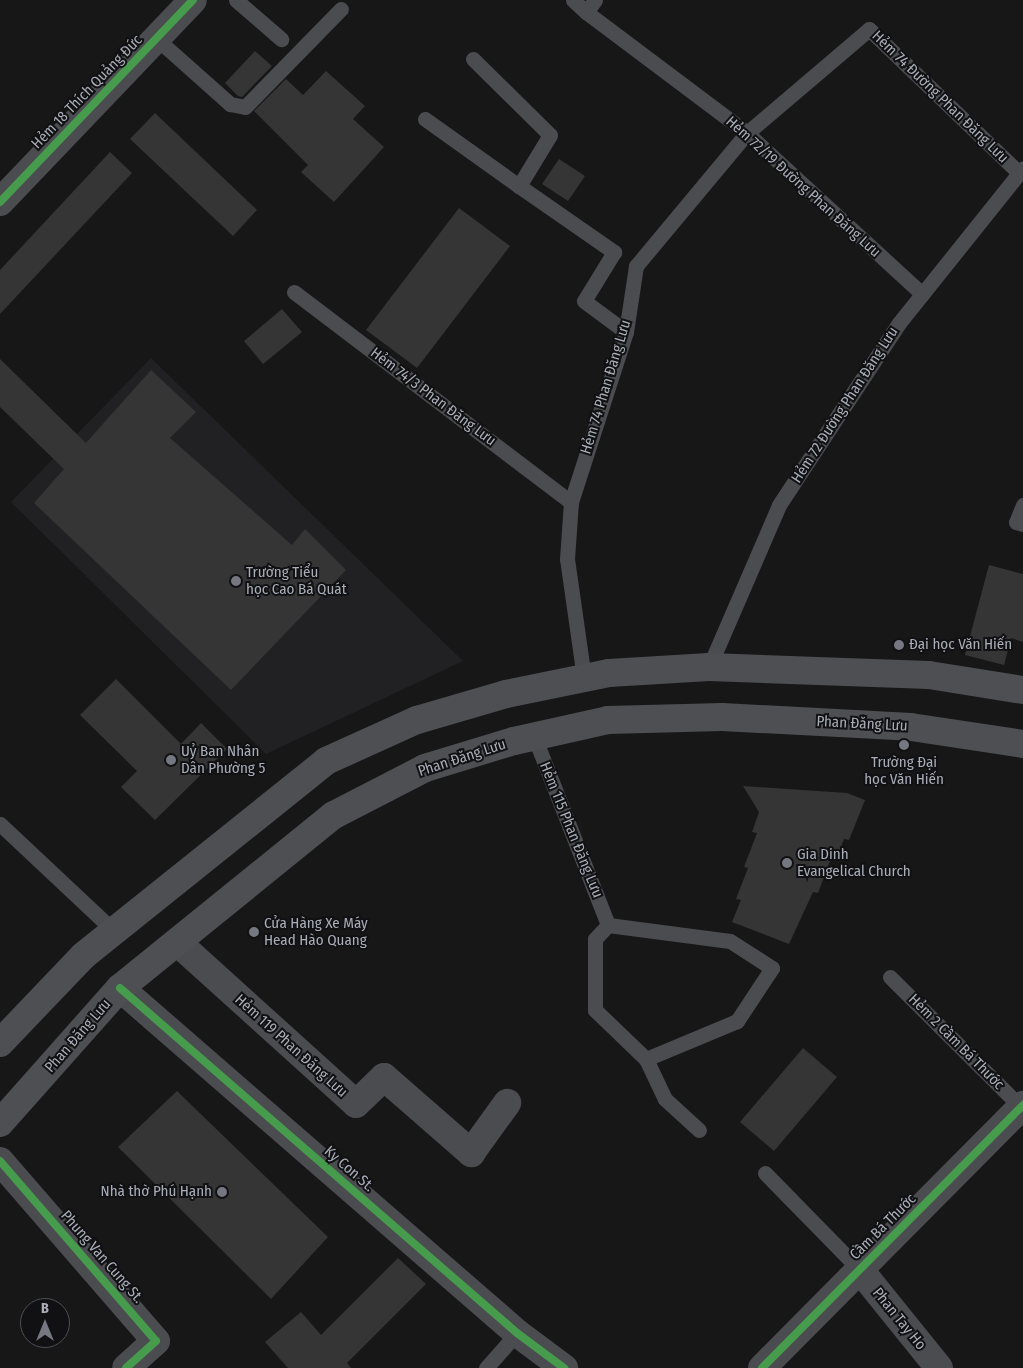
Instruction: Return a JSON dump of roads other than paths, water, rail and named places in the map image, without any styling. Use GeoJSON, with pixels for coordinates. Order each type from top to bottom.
{"type":"FeatureCollection","features":[{"type":"Feature","properties":{"kind":"main road"},"geometry":{"type":"LineString","coordinates":[[0,1043],[83,956],[326,761],[417,720],[506,694],[609,673],[709,666],[929,675],[1023,690]]}},
{"type":"Feature","properties":{"kind":"main road","name":"Phan Đăng Lưu"},"geometry":{"type":"LineString","coordinates":[[0,1124],[120,988],[334,815],[424,768],[534,736],[608,720],[722,717],[911,727],[1023,744]]}},
{"type":"Feature","properties":{"kind":"street","name":"Hẻm 18 Thích Quảng Đức"},"geometry":{"type":"LineString","coordinates":[[0,202],[193,0]]}},
{"type":"Feature","properties":{"kind":"street","name":"Hẻm 119 Phan Đăng Lưu"},"geometry":{"type":"LineString","coordinates":[[177,942],[356,1104],[384,1077],[471,1153],[507,1103]]}},
{"type":"Feature","properties":{"kind":"street","name":"Ky Con St."},"geometry":{"type":"LineString","coordinates":[[120,988],[517,1333],[564,1368]]}},
{"type":"Feature","properties":{"kind":"street","name":"Cầm Bá Thước"},"geometry":{"type":"LineString","coordinates":[[762,1368],[1022,1106]]}},
{"type":"Feature","properties":{"kind":"street","name":"Phung Van Cung St."},"geometry":{"type":"LineString","coordinates":[[0,1161],[156,1341],[126,1368]]}},
{"type":"Feature","properties":{"kind":"street","name":"Phan Tay Ho"},"geometry":{"type":"LineString","coordinates":[[860,1270],[939,1368]]}},
{"type":"Feature","properties":{"kind":"lane"},"geometry":{"type":"LineString","coordinates":[[236,0],[281,39]]}},
{"type":"Feature","properties":{"kind":"lane","name":"Hẻm 72/19 Đường Phan Đăng Lưu"},"geometry":{"type":"LineString","coordinates":[[573,0],[590,6],[747,133],[922,294]]}},
{"type":"Feature","properties":{"kind":"lane"},"geometry":{"type":"LineString","coordinates":[[157,39],[230,104],[245,107],[341,9]]}},
{"type":"Feature","properties":{"kind":"lane","name":"Hẻm 74 Đường Phan Đăng Lưu"},"geometry":{"type":"LineString","coordinates":[[747,133],[869,29],[1021,170]]}},
{"type":"Feature","properties":{"kind":"lane"},"geometry":{"type":"LineString","coordinates":[[473,59],[550,135],[519,186]]}},
{"type":"Feature","properties":{"kind":"lane"},"geometry":{"type":"LineString","coordinates":[[425,119],[614,252],[584,301],[626,332]]}},
{"type":"Feature","properties":{"kind":"lane","name":"Hẻm 74 Phan Đăng Lưu"},"geometry":{"type":"LineString","coordinates":[[584,678],[567,559],[571,502],[626,332],[636,266],[747,133]]}},
{"type":"Feature","properties":{"kind":"lane","name":"Hẻm 72 Đường Phan Đăng Lưu"},"geometry":{"type":"LineString","coordinates":[[709,666],[780,505],[899,323],[1021,170]]}},
{"type":"Feature","properties":{"kind":"lane","name":"Hẻm 74/3 Phan Đăng Lưu"},"geometry":{"type":"LineString","coordinates":[[294,292],[571,502]]}},
{"type":"Feature","properties":{"kind":"lane"},"geometry":{"type":"LineString","coordinates":[[1023,505],[1016,522],[1023,524]]}},
{"type":"Feature","properties":{"kind":"lane","name":"Hẻm 115 Phan Đăng Lưu"},"geometry":{"type":"LineString","coordinates":[[534,736],[608,924]]}},
{"type":"Feature","properties":{"kind":"lane"},"geometry":{"type":"LineString","coordinates":[[0,824],[114,931]]}},
{"type":"Feature","properties":{"kind":"lane"},"geometry":{"type":"LineString","coordinates":[[646,1059],[737,1021],[772,968],[730,941],[608,924],[595,939],[595,1010],[646,1059],[665,1099],[699,1130]]}},
{"type":"Feature","properties":{"kind":"lane","name":"Hẻm 2 Cầm Bá Thước"},"geometry":{"type":"LineString","coordinates":[[890,977],[1022,1106]]}},
{"type":"Feature","properties":{"kind":"lane"},"geometry":{"type":"LineString","coordinates":[[765,1174],[860,1270]]}},
{"type":"Feature","properties":{"kind":"lane"},"geometry":{"type":"LineString","coordinates":[[486,1368],[517,1333]]}},
{"type":"Feature","properties":{"kind":"place","name":"Trường Tiểu học Cao Bá Quát"},"geometry":{"type":"Point","coordinates":[236,581]}},
{"type":"Feature","properties":{"kind":"place","name":"Đại học Văn Hiến"},"geometry":{"type":"Point","coordinates":[899,645]}},
{"type":"Feature","properties":{"kind":"place","name":"Trường Đại học Văn Hiến"},"geometry":{"type":"Point","coordinates":[904,745]}},
{"type":"Feature","properties":{"kind":"place","name":"Uỷ Ban Nhân Dân Phường 5"},"geometry":{"type":"Point","coordinates":[171,760]}},
{"type":"Feature","properties":{"kind":"place","name":"Gia Dinh Evangelical Church"},"geometry":{"type":"Point","coordinates":[787,863]}},
{"type":"Feature","properties":{"kind":"place","name":"Cửa Hàng Xe Máy Head Hào Quang"},"geometry":{"type":"Point","coordinates":[254,932]}},
{"type":"Feature","properties":{"kind":"place","name":"Nhà thờ Phú Hạnh"},"geometry":{"type":"Point","coordinates":[222,1192]}}]}
